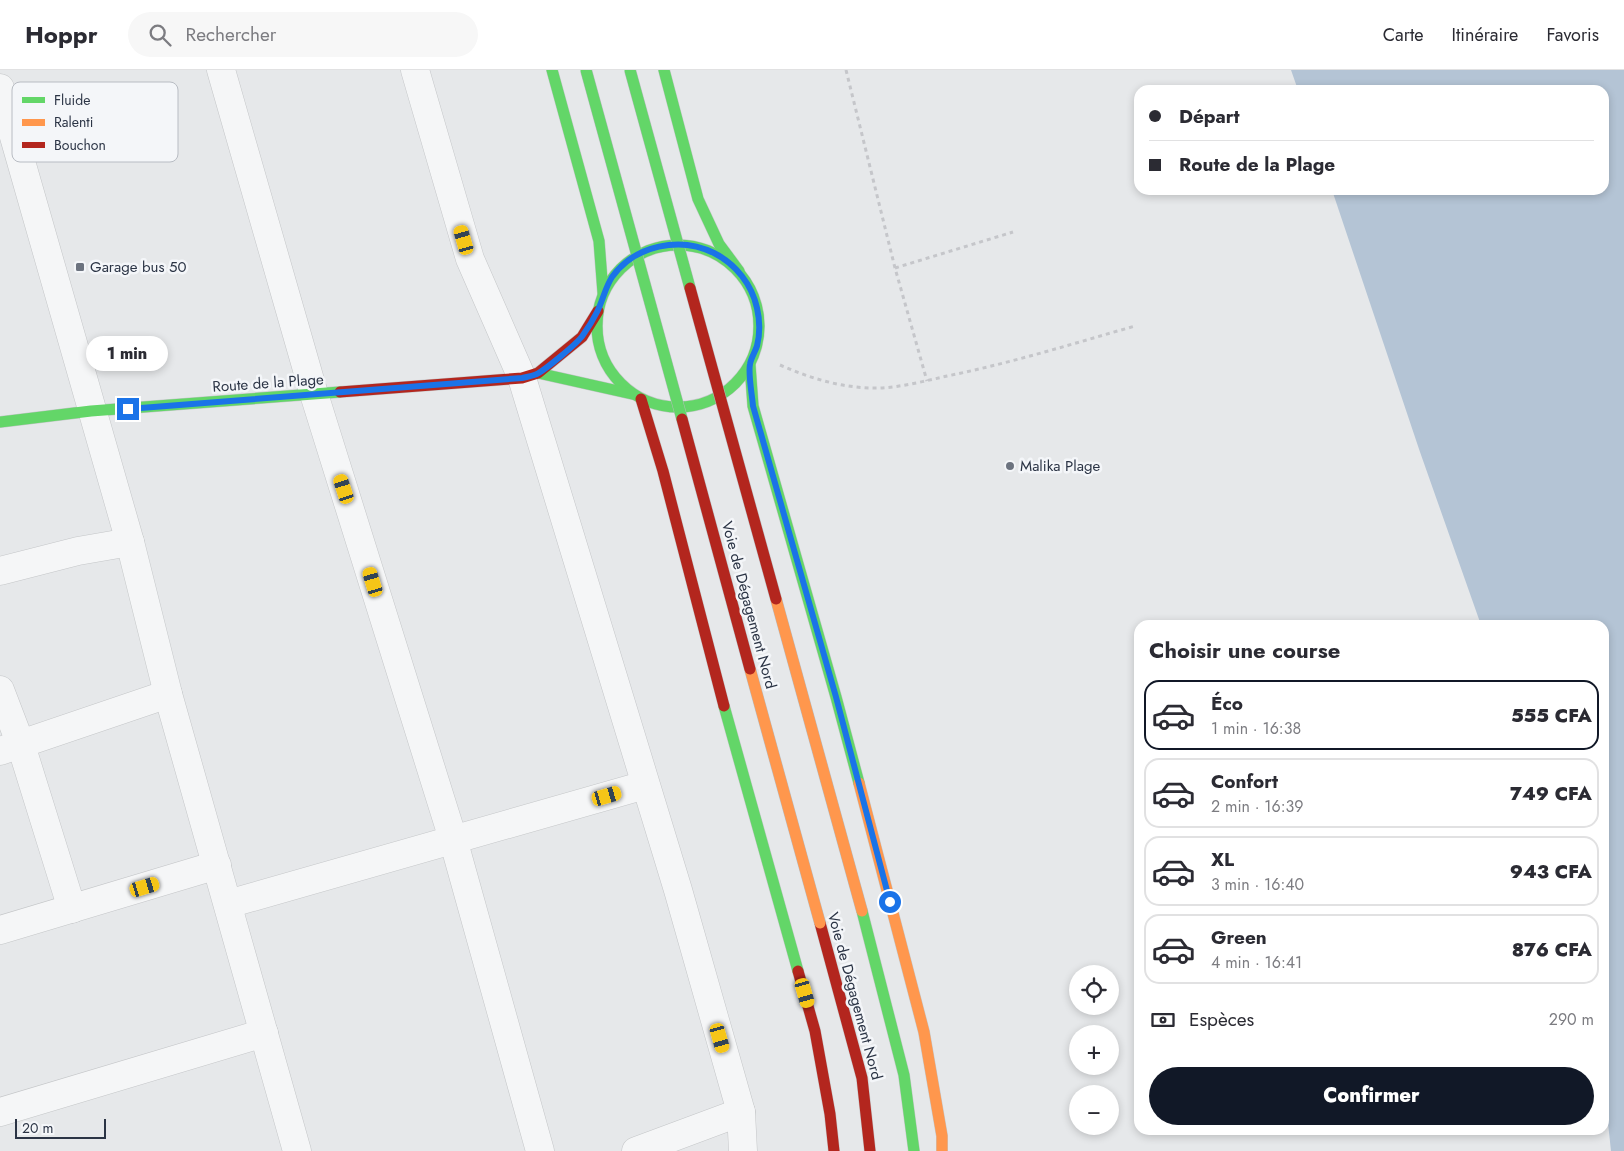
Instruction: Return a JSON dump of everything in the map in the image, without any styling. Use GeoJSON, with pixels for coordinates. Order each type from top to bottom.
{"type":"FeatureCollection","features":[{"type":"Feature","properties":{"kind":"main road"},"geometry":{"type":"LineString","coordinates":[[552,70],[599,241],[604,292]]}},
{"type":"Feature","properties":{"kind":"main road","name":"Voie de Dégagement Nord"},"geometry":{"type":"LineString","coordinates":[[586,70],[862,1078],[870,1151]]}},
{"type":"Feature","properties":{"kind":"main road","name":"Voie de Dégagement Nord"},"geometry":{"type":"LineString","coordinates":[[630,70],[862,911],[904,1075],[914,1151]]}},
{"type":"Feature","properties":{"kind":"main road"},"geometry":{"type":"LineString","coordinates":[[664,70],[698,199],[719,244],[739,271],[750,289],[757,308],[759,328],[756,347],[750,365],[738,381],[724,394],[707,403],[688,408],[668,408],[649,403],[618,382],[607,366],[599,349],[596,330],[598,311],[604,292],[613,276],[626,262],[644,252],[664,245],[684,244],[704,249],[723,258],[739,271]]}},
{"type":"Feature","properties":{"kind":"main road"},"geometry":{"type":"LineString","coordinates":[[530,376],[582,337],[598,311]]}},
{"type":"Feature","properties":{"kind":"main road"},"geometry":{"type":"LineString","coordinates":[[750,365],[753,406],[836,697],[924,1032],[942,1136],[942,1151]]}},
{"type":"Feature","properties":{"kind":"main road","name":"Route de la Plage"},"geometry":{"type":"LineString","coordinates":[[0,422],[91,411],[530,376],[591,384],[636,396]]}},
{"type":"Feature","properties":{"kind":"main road"},"geometry":{"type":"LineString","coordinates":[[636,396],[663,471],[720,690],[815,1031],[830,1114],[834,1151]]}},
{"type":"Feature","properties":{"kind":"street"},"geometry":{"type":"LineString","coordinates":[[221,70],[314,394],[453,839],[540,1151]]}},
{"type":"Feature","properties":{"kind":"street"},"geometry":{"type":"LineString","coordinates":[[415,70],[470,259],[530,376],[645,785],[678,890],[741,1112],[743,1151]]}},
{"type":"Feature","properties":{"kind":"street"},"geometry":{"type":"LineString","coordinates":[[0,88],[12,131]]}},
{"type":"Feature","properties":{"kind":"street"},"geometry":{"type":"LineString","coordinates":[[21,162],[130,542],[168,694],[297,1151]]}},
{"type":"Feature","properties":{"kind":"street"},"geometry":{"type":"LineString","coordinates":[[0,571],[78,551],[130,542]]}},
{"type":"Feature","properties":{"kind":"street"},"geometry":{"type":"LineString","coordinates":[[0,690],[10,748],[72,910]]}},
{"type":"Feature","properties":{"kind":"street"},"geometry":{"type":"LineString","coordinates":[[10,748],[168,694]]}},
{"type":"Feature","properties":{"kind":"street"},"geometry":{"type":"LineString","coordinates":[[228,904],[645,785]]}},
{"type":"Feature","properties":{"kind":"street"},"geometry":{"type":"LineString","coordinates":[[0,930],[72,910],[217,865]]}},
{"type":"Feature","properties":{"kind":"street"},"geometry":{"type":"LineString","coordinates":[[0,1112],[264,1033]]}},
{"type":"Feature","properties":{"kind":"street"},"geometry":{"type":"LineString","coordinates":[[636,1151],[741,1112]]}},
{"type":"Feature","properties":{"kind":"path"},"geometry":{"type":"LineString","coordinates":[[846,70],[895,268],[927,381]]}},
{"type":"Feature","properties":{"kind":"path"},"geometry":{"type":"LineString","coordinates":[[895,268],[1013,232]]}},
{"type":"Feature","properties":{"kind":"path"},"geometry":{"type":"LineString","coordinates":[[756,347],[772,362],[804,376],[838,384],[880,388],[927,381],[983,369],[1135,326]]}},
{"type":"Feature","properties":{"kind":"water"},"geometry":{"type":"Polygon","coordinates":[[[1291,70],[1624,70],[1624,1151],[1611,1151],[1609,1132],[1609,620],[1479,620],[1420,452],[1334,195],[1609,195],[1609,85],[1296,85],[1291,70]]]}},
{"type":"Feature","properties":{"kind":"traffic: fast"},"geometry":{"type":"LineString","coordinates":[[552,70],[599,241],[603,293]]}},
{"type":"Feature","properties":{"kind":"traffic: fast"},"geometry":{"type":"LineString","coordinates":[[586,70],[682,419]]}},
{"type":"Feature","properties":{"kind":"traffic: fast"},"geometry":{"type":"LineString","coordinates":[[630,70],[690,288]]}},
{"type":"Feature","properties":{"kind":"traffic: fast"},"geometry":{"type":"LineString","coordinates":[[664,70],[698,199],[719,244],[739,271]]}},
{"type":"Feature","properties":{"kind":"traffic: fast"},"geometry":{"type":"LineString","coordinates":[[686,245],[702,248],[716,254],[736,268],[746,281],[756,302],[759,326],[756,350],[746,371],[736,384],[723,394],[702,404],[670,407],[654,404],[640,398],[626,389],[615,378],[600,350],[597,318],[600,302],[606,288],[615,274],[626,263],[654,248],[686,245]]}},
{"type":"Feature","properties":{"kind":"traffic: fast"},"geometry":{"type":"LineString","coordinates":[[750,365],[753,406],[859,783]]}},
{"type":"Feature","properties":{"kind":"traffic: fast"},"geometry":{"type":"LineString","coordinates":[[538,373],[632,394]]}},
{"type":"Feature","properties":{"kind":"traffic: fast"},"geometry":{"type":"LineString","coordinates":[[0,422],[91,411],[340,392]]}},
{"type":"Feature","properties":{"kind":"traffic: fast"},"geometry":{"type":"LineString","coordinates":[[724,706],[798,971]]}},
{"type":"Feature","properties":{"kind":"traffic: fast"},"geometry":{"type":"LineString","coordinates":[[862,911],[904,1075],[914,1151]]}},
{"type":"Feature","properties":{"kind":"traffic: slow"},"geometry":{"type":"LineString","coordinates":[[776,599],[862,911]]}},
{"type":"Feature","properties":{"kind":"traffic: slow"},"geometry":{"type":"LineString","coordinates":[[750,669],[820,923]]}},
{"type":"Feature","properties":{"kind":"traffic: slow"},"geometry":{"type":"LineString","coordinates":[[859,783],[924,1032],[942,1136],[942,1151]]}},
{"type":"Feature","properties":{"kind":"traffic: jam"},"geometry":{"type":"LineString","coordinates":[[690,288],[776,599]]}},
{"type":"Feature","properties":{"kind":"traffic: jam"},"geometry":{"type":"LineString","coordinates":[[340,392],[522,378],[538,373],[582,337],[598,311]]}},
{"type":"Feature","properties":{"kind":"traffic: jam"},"geometry":{"type":"LineString","coordinates":[[641,399],[663,471],[724,706]]}},
{"type":"Feature","properties":{"kind":"traffic: jam"},"geometry":{"type":"LineString","coordinates":[[682,419],[750,669]]}},
{"type":"Feature","properties":{"kind":"traffic: jam"},"geometry":{"type":"LineString","coordinates":[[820,923],[862,1078],[870,1151]]}},
{"type":"Feature","properties":{"kind":"traffic: jam"},"geometry":{"type":"LineString","coordinates":[[798,971],[815,1031],[830,1114],[834,1151]]}},
{"type":"Feature","properties":{"kind":"place","name":"Garage bus 50"},"geometry":{"type":"Point","coordinates":[80,267]}},
{"type":"Feature","properties":{"kind":"place","name":"Malika Plage"},"geometry":{"type":"Point","coordinates":[1010,466]}},
{"type":"Feature","properties":{"kind":"route"},"geometry":{"type":"LineString","coordinates":[[128,409],[522,378],[538,373],[582,337],[598,311],[604,292],[613,276],[626,262],[644,252],[664,245],[684,244],[704,249],[723,258],[739,271],[750,289],[757,308],[759,328],[756,347],[750,365],[753,406],[836,697],[890,902]]}}]}
